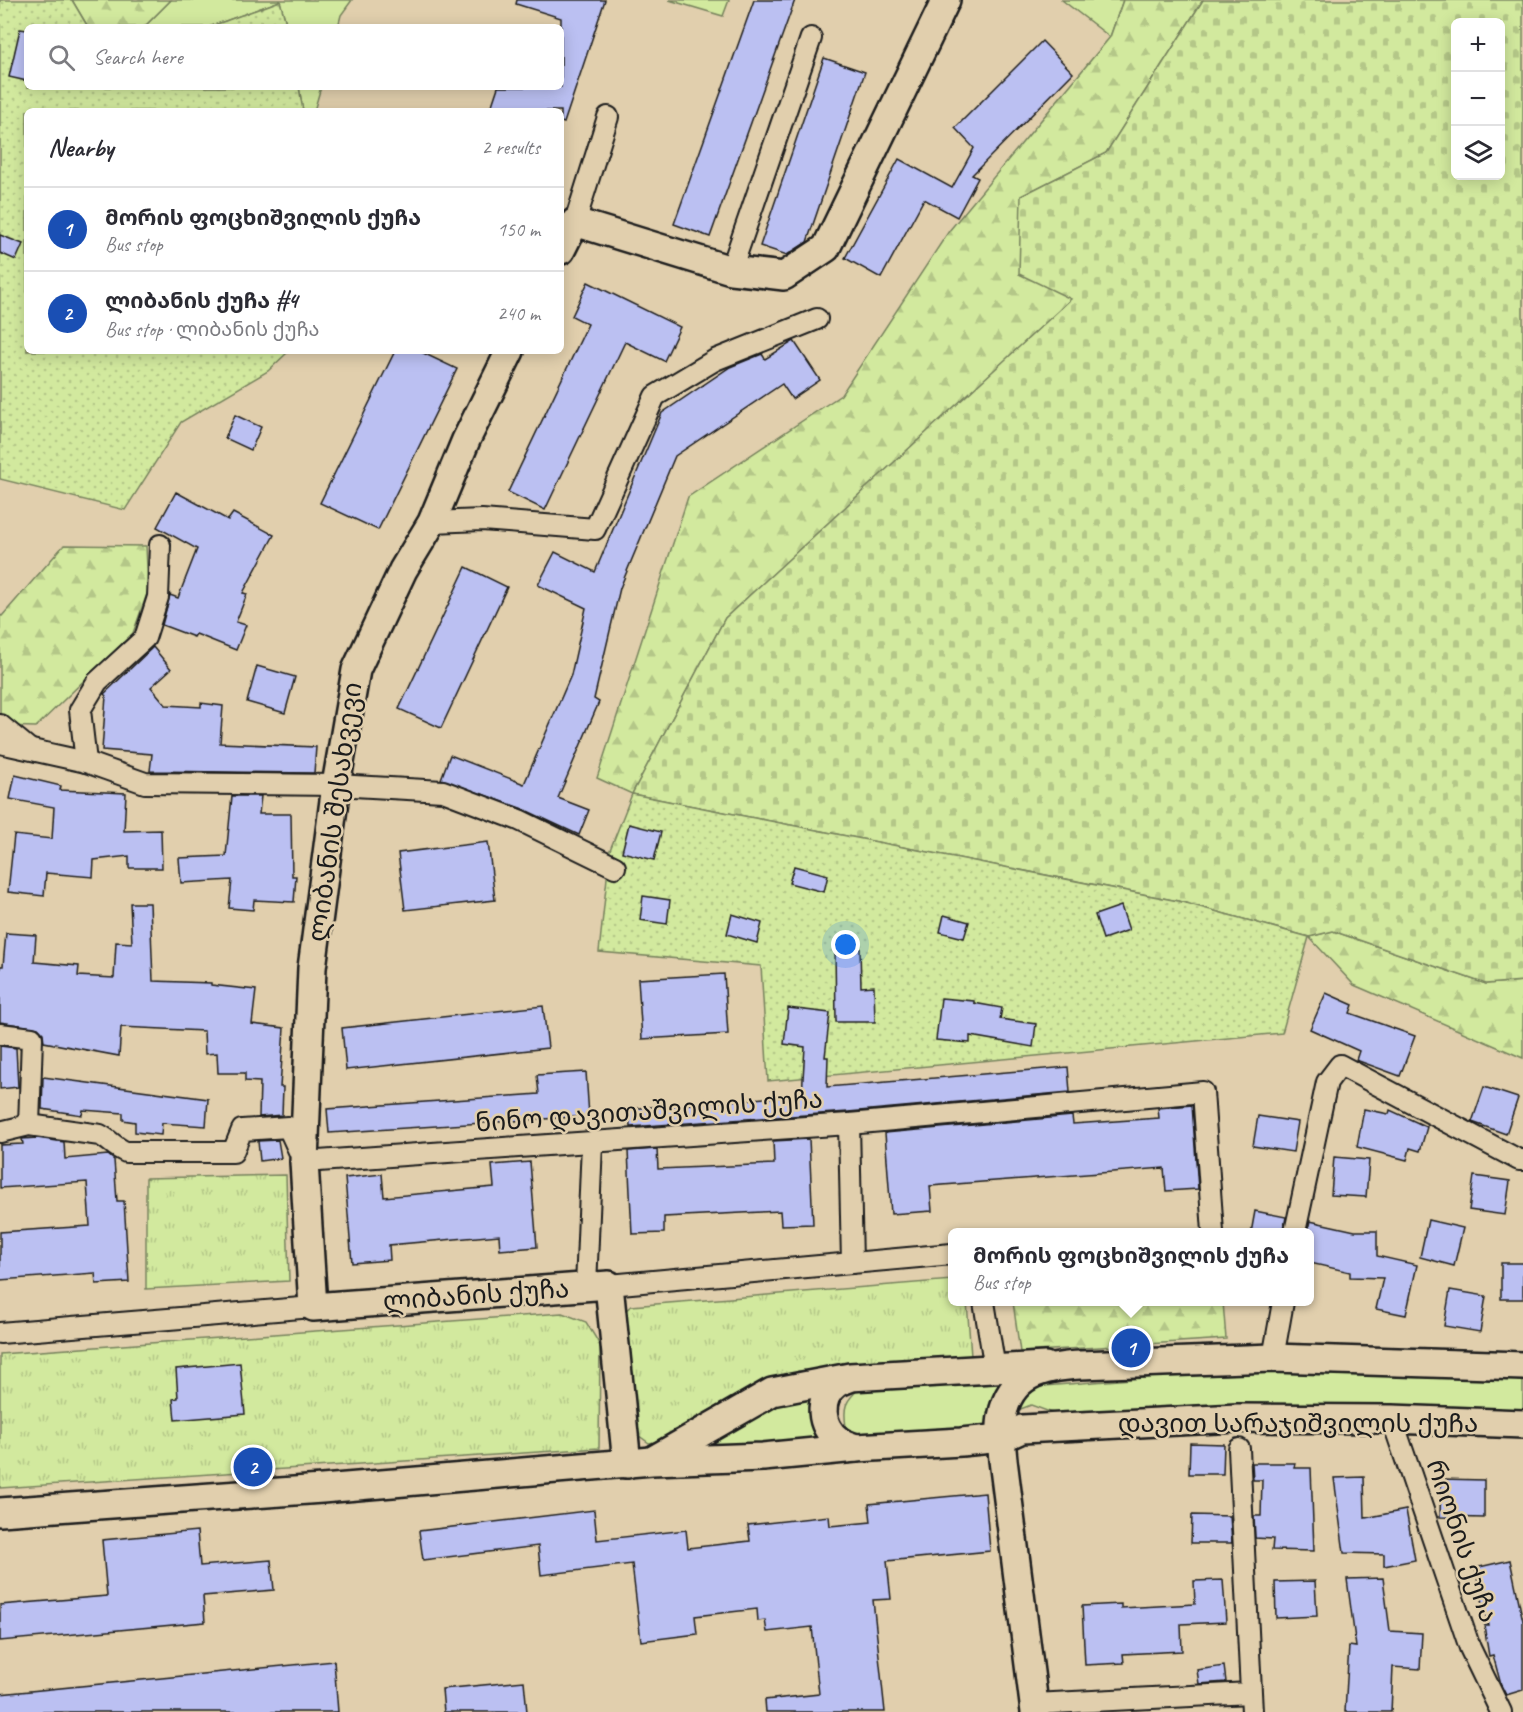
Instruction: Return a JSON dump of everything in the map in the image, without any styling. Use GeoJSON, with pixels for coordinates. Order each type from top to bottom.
{"type":"FeatureCollection","features":[{"type":"Feature","properties":{"kind":"street"},"geometry":{"type":"LineString","coordinates":[[575,222],[731,270],[783,276],[826,248],[946,0]]}},
{"type":"Feature","properties":{"kind":"street"},"geometry":{"type":"LineString","coordinates":[[731,270],[811,38]]}},
{"type":"Feature","properties":{"kind":"street"},"geometry":{"type":"LineString","coordinates":[[564,244],[575,222],[608,117]]}},
{"type":"Feature","properties":{"kind":"street"},"geometry":{"type":"LineString","coordinates":[[432,522],[482,520],[595,529],[655,396],[715,360],[817,319]]}},
{"type":"Feature","properties":{"kind":"street","name":"ლიბანის შესახვევი"},"geometry":{"type":"LineString","coordinates":[[313,1307],[304,1161],[312,968],[336,785],[356,670],[404,570],[432,522],[466,440],[509,354]]}},
{"type":"Feature","properties":{"kind":"street"},"geometry":{"type":"LineString","coordinates":[[86,762],[80,711],[97,682],[145,638],[158,597],[160,545]]}},
{"type":"Feature","properties":{"kind":"street"},"geometry":{"type":"LineString","coordinates":[[0,724],[31,750]]}},
{"type":"Feature","properties":{"kind":"street"},"geometry":{"type":"LineString","coordinates":[[0,743],[86,762],[145,783],[336,785],[443,791],[519,820],[615,867]]}},
{"type":"Feature","properties":{"kind":"street"},"geometry":{"type":"LineString","coordinates":[[0,1034],[32,1038],[29,1125]]}},
{"type":"Feature","properties":{"kind":"street"},"geometry":{"type":"LineString","coordinates":[[1296,1228],[1327,1082],[1340,1065],[1519,1160],[1523,1160]]}},
{"type":"Feature","properties":{"kind":"street","name":"ნინო დავითაშვილის ქუჩა"},"geometry":{"type":"LineString","coordinates":[[304,1161],[849,1124],[1203,1092],[1213,1228]]}},
{"type":"Feature","properties":{"kind":"street"},"geometry":{"type":"LineString","coordinates":[[849,1124],[852,1263]]}},
{"type":"Feature","properties":{"kind":"street"},"geometry":{"type":"LineString","coordinates":[[0,1132],[29,1125],[100,1135],[116,1148],[126,1152],[233,1152],[242,1130],[288,1127],[304,1161]]}},
{"type":"Feature","properties":{"kind":"street"},"geometry":{"type":"LineString","coordinates":[[592,1143],[597,1286],[639,1462]]}},
{"type":"Feature","properties":{"kind":"street","name":"ლიბანის ქუჩა"},"geometry":{"type":"LineString","coordinates":[[0,1333],[597,1286],[948,1254]]}},
{"type":"Feature","properties":{"kind":"street"},"geometry":{"type":"LineString","coordinates":[[985,1306],[995,1369]]}},
{"type":"Feature","properties":{"kind":"street"},"geometry":{"type":"LineString","coordinates":[[1273,1358],[1282,1306]]}},
{"type":"Feature","properties":{"kind":"street"},"geometry":{"type":"LineString","coordinates":[[639,1462],[772,1392],[850,1377],[1273,1358],[1523,1366]]}},
{"type":"Feature","properties":{"kind":"street"},"geometry":{"type":"LineString","coordinates":[[1055,1367],[1035,1371],[1019,1383],[1007,1400],[1001,1419],[1003,1460],[1034,1708],[1251,1702],[1239,1449]]}},
{"type":"Feature","properties":{"kind":"street"},"geometry":{"type":"LineString","coordinates":[[850,1377],[835,1384],[825,1398],[822,1414],[827,1430],[839,1441],[856,1448]]}},
{"type":"Feature","properties":{"kind":"street","name":"დავით სარაჯიშვილის ქუჩა"},"geometry":{"type":"LineString","coordinates":[[1002,1438],[1022,1429],[1237,1418],[1392,1419],[1523,1424]]}},
{"type":"Feature","properties":{"kind":"street","name":"რიონის ქუჩა"},"geometry":{"type":"LineString","coordinates":[[1392,1419],[1470,1648],[1502,1712]]}},
{"type":"Feature","properties":{"kind":"street"},"geometry":{"type":"LineString","coordinates":[[0,1512],[639,1462],[763,1457],[1002,1438]]}},
{"type":"Feature","properties":{"kind":"green space"},"geometry":{"type":"Polygon","coordinates":[[[0,0],[72,0],[86,24],[24,24],[24,90],[300,90],[302,108],[24,108],[24,354],[286,354],[268,371],[181,422],[125,510],[0,479],[0,0]]]}},
{"type":"Feature","properties":{"kind":"green space"},"geometry":{"type":"Polygon","coordinates":[[[72,0],[171,0],[147,24],[86,24],[72,0]]]}},
{"type":"Feature","properties":{"kind":"green space"},"geometry":{"type":"Polygon","coordinates":[[[171,0],[352,0],[341,15],[339,24],[286,24],[280,1],[217,24],[147,24],[171,0]]]}},
{"type":"Feature","properties":{"kind":"green space"},"geometry":{"type":"Polygon","coordinates":[[[669,0],[729,0],[723,16],[669,0]]]}},
{"type":"Feature","properties":{"kind":"green space"},"geometry":{"type":"Polygon","coordinates":[[[1062,0],[1123,0],[1110,37],[1062,0]]]}},
{"type":"Feature","properties":{"kind":"green space"},"geometry":{"type":"Polygon","coordinates":[[[1123,0],[1203,0],[1106,153],[1021,196],[1072,299],[725,618],[632,794],[597,778],[688,497],[841,395],[949,231],[1110,37],[1123,0]]]}},
{"type":"Feature","properties":{"kind":"green space"},"geometry":{"type":"Polygon","coordinates":[[[1203,0],[1523,0],[1523,981],[1486,984],[1333,931],[1309,937],[1178,901],[632,794],[725,618],[1071,299],[1019,274],[1021,196],[1106,153],[1203,0]]]}},
{"type":"Feature","properties":{"kind":"green space"},"geometry":{"type":"Polygon","coordinates":[[[280,1],[286,24],[217,24],[280,1]]]}},
{"type":"Feature","properties":{"kind":"green space"},"geometry":{"type":"Polygon","coordinates":[[[300,90],[320,90],[315,108],[302,108],[300,90]]]}},
{"type":"Feature","properties":{"kind":"green space"},"geometry":{"type":"Polygon","coordinates":[[[64,545],[146,546],[148,591],[133,633],[36,727],[0,726],[0,615],[2,616],[64,545]]]}},
{"type":"Feature","properties":{"kind":"green space"},"geometry":{"type":"Polygon","coordinates":[[[632,794],[1178,901],[1309,937],[1282,1033],[768,1081],[761,966],[599,952],[610,850],[632,794]]]}},
{"type":"Feature","properties":{"kind":"green space"},"geometry":{"type":"Polygon","coordinates":[[[1333,931],[1486,984],[1523,981],[1523,1058],[1354,985],[1309,937],[1333,931]]]}},
{"type":"Feature","properties":{"kind":"green space"},"geometry":{"type":"Polygon","coordinates":[[[286,1175],[289,1281],[146,1289],[146,1178],[286,1175]]]}},
{"type":"Feature","properties":{"kind":"green space"},"geometry":{"type":"Polygon","coordinates":[[[948,1280],[948,1306],[967,1306],[971,1356],[798,1371],[673,1439],[649,1443],[638,1435],[633,1415],[625,1311],[631,1306],[948,1280]]]}},
{"type":"Feature","properties":{"kind":"green space"},"geometry":{"type":"Polygon","coordinates":[[[1014,1306],[1223,1306],[1226,1339],[1020,1352],[1014,1306]]]}},
{"type":"Feature","properties":{"kind":"green space"},"geometry":{"type":"Polygon","coordinates":[[[562,1313],[586,1322],[600,1345],[599,1448],[0,1488],[0,1354],[562,1313]]]}},
{"type":"Feature","properties":{"kind":"green space"},"geometry":{"type":"Polygon","coordinates":[[[1219,1372],[1523,1374],[1523,1410],[1318,1406],[1058,1415],[1031,1405],[1010,1413],[1029,1390],[1044,1386],[1219,1372]]]}},
{"type":"Feature","properties":{"kind":"green space"},"geometry":{"type":"Polygon","coordinates":[[[1008,1376],[992,1401],[987,1415],[986,1431],[862,1440],[846,1427],[846,1405],[860,1388],[1008,1376]]]}},
{"type":"Feature","properties":{"kind":"green space"},"geometry":{"type":"Polygon","coordinates":[[[823,1392],[823,1442],[674,1456],[775,1402],[823,1392]]]}},
{"type":"Feature","properties":{"kind":"building"},"geometry":{"type":"Polygon","coordinates":[[[517,0],[605,0],[564,123],[564,108],[491,108],[497,90],[564,90],[564,24],[561,24],[561,18],[516,4],[517,0]]]}},
{"type":"Feature","properties":{"kind":"building"},"geometry":{"type":"Polygon","coordinates":[[[754,0],[795,0],[710,237],[674,224],[754,0]]]}},
{"type":"Feature","properties":{"kind":"building"},"geometry":{"type":"Polygon","coordinates":[[[20,29],[24,30],[24,80],[9,77],[20,29]]]}},
{"type":"Feature","properties":{"kind":"building"},"geometry":{"type":"Polygon","coordinates":[[[1042,41],[1073,73],[972,175],[978,178],[957,217],[924,199],[881,278],[845,258],[899,159],[952,188],[974,148],[955,128],[1042,41]]]}},
{"type":"Feature","properties":{"kind":"building"},"geometry":{"type":"Polygon","coordinates":[[[824,58],[865,72],[807,242],[787,255],[760,246],[824,58]]]}},
{"type":"Feature","properties":{"kind":"building"},"geometry":{"type":"Polygon","coordinates":[[[0,235],[23,244],[16,260],[0,253],[0,235]]]}},
{"type":"Feature","properties":{"kind":"building"},"geometry":{"type":"Polygon","coordinates":[[[588,282],[680,327],[664,361],[625,342],[545,510],[508,492],[588,324],[572,316],[588,282]]]}},
{"type":"Feature","properties":{"kind":"building"},"geometry":{"type":"Polygon","coordinates":[[[794,341],[820,380],[792,399],[782,384],[675,456],[620,588],[594,699],[599,702],[558,798],[589,810],[579,835],[523,809],[441,779],[450,755],[524,784],[571,675],[586,608],[538,585],[555,552],[595,572],[662,413],[730,367],[762,354],[765,359],[794,341]]]}},
{"type":"Feature","properties":{"kind":"building"},"geometry":{"type":"Polygon","coordinates":[[[394,354],[425,354],[457,369],[378,530],[320,503],[394,354]]]}},
{"type":"Feature","properties":{"kind":"building"},"geometry":{"type":"Polygon","coordinates":[[[235,415],[261,427],[251,450],[225,438],[235,415]]]}},
{"type":"Feature","properties":{"kind":"building"},"geometry":{"type":"Polygon","coordinates":[[[176,492],[228,520],[233,513],[274,535],[243,593],[247,594],[236,622],[246,625],[236,650],[196,634],[194,637],[162,625],[170,595],[178,598],[197,549],[157,527],[176,492]]]}},
{"type":"Feature","properties":{"kind":"building"},"geometry":{"type":"Polygon","coordinates":[[[466,567],[507,587],[441,728],[399,709],[466,567]]]}},
{"type":"Feature","properties":{"kind":"building"},"geometry":{"type":"Polygon","coordinates":[[[153,647],[171,669],[151,687],[166,705],[201,707],[201,703],[223,706],[220,743],[316,747],[314,773],[150,771],[152,754],[102,750],[106,696],[104,694],[153,647]]]}},
{"type":"Feature","properties":{"kind":"building"},"geometry":{"type":"Polygon","coordinates":[[[257,666],[295,677],[285,713],[247,702],[257,666]]]}},
{"type":"Feature","properties":{"kind":"building"},"geometry":{"type":"Polygon","coordinates":[[[15,775],[61,786],[60,790],[126,793],[124,831],[161,830],[162,868],[129,868],[129,856],[94,860],[93,877],[46,873],[44,896],[8,892],[14,835],[52,839],[54,807],[10,799],[15,775]]]}},
{"type":"Feature","properties":{"kind":"building"},"geometry":{"type":"Polygon","coordinates":[[[232,796],[261,796],[259,814],[291,814],[292,876],[296,876],[294,902],[254,900],[253,910],[229,908],[232,880],[181,883],[179,858],[226,856],[232,796]]]}},
{"type":"Feature","properties":{"kind":"building"},"geometry":{"type":"Polygon","coordinates":[[[629,824],[661,832],[654,860],[622,852],[629,824]]]}},
{"type":"Feature","properties":{"kind":"building"},"geometry":{"type":"Polygon","coordinates":[[[488,842],[495,900],[405,910],[398,853],[488,842]]]}},
{"type":"Feature","properties":{"kind":"building"},"geometry":{"type":"Polygon","coordinates":[[[794,866],[828,875],[824,892],[789,883],[794,866]]]}},
{"type":"Feature","properties":{"kind":"building"},"geometry":{"type":"Polygon","coordinates":[[[643,896],[670,900],[667,924],[640,920],[643,896]]]}},
{"type":"Feature","properties":{"kind":"building"},"geometry":{"type":"Polygon","coordinates":[[[130,903],[150,903],[153,981],[211,983],[211,985],[256,990],[252,1024],[284,1028],[280,1087],[283,1087],[282,1115],[259,1117],[260,1082],[245,1081],[245,1073],[218,1073],[217,1053],[205,1054],[204,1031],[121,1027],[119,1056],[44,1042],[43,1033],[38,1028],[0,1022],[0,966],[3,966],[6,933],[36,935],[34,962],[79,966],[78,976],[114,978],[116,942],[132,943],[130,903]]]}},
{"type":"Feature","properties":{"kind":"building"},"geometry":{"type":"Polygon","coordinates":[[[1121,906],[1129,930],[1103,939],[1095,915],[1121,906]]]}},
{"type":"Feature","properties":{"kind":"building"},"geometry":{"type":"Polygon","coordinates":[[[732,914],[762,923],[757,943],[727,934],[732,914]]]}},
{"type":"Feature","properties":{"kind":"building"},"geometry":{"type":"Polygon","coordinates":[[[944,915],[969,922],[964,938],[940,932],[944,915]]]}},
{"type":"Feature","properties":{"kind":"building"},"geometry":{"type":"Polygon","coordinates":[[[860,948],[861,987],[874,986],[875,1022],[836,1022],[835,949],[860,948]]]}},
{"type":"Feature","properties":{"kind":"building"},"geometry":{"type":"Polygon","coordinates":[[[724,974],[728,1034],[642,1039],[638,979],[724,974]]]}},
{"type":"Feature","properties":{"kind":"building"},"geometry":{"type":"Polygon","coordinates":[[[1326,993],[1353,1005],[1350,1013],[1415,1036],[1400,1076],[1356,1060],[1359,1051],[1310,1029],[1326,993]]]}},
{"type":"Feature","properties":{"kind":"building"},"geometry":{"type":"Polygon","coordinates":[[[941,998],[974,1001],[974,1003],[1002,1008],[1000,1019],[1036,1024],[1033,1047],[970,1036],[970,1043],[936,1040],[941,998]]]}},
{"type":"Feature","properties":{"kind":"building"},"geometry":{"type":"Polygon","coordinates":[[[543,1006],[548,1048],[346,1070],[342,1028],[543,1006]]]}},
{"type":"Feature","properties":{"kind":"building"},"geometry":{"type":"Polygon","coordinates":[[[788,1008],[830,1013],[825,1057],[828,1057],[827,1087],[1068,1067],[1070,1092],[848,1112],[630,1127],[629,1109],[802,1095],[805,1047],[784,1044],[788,1008]]]}},
{"type":"Feature","properties":{"kind":"building"},"geometry":{"type":"Polygon","coordinates":[[[0,1046],[16,1048],[18,1087],[0,1089],[0,1046]]]}},
{"type":"Feature","properties":{"kind":"building"},"geometry":{"type":"Polygon","coordinates":[[[586,1072],[589,1116],[329,1133],[327,1109],[539,1094],[537,1075],[586,1072]]]}},
{"type":"Feature","properties":{"kind":"building"},"geometry":{"type":"Polygon","coordinates":[[[43,1077],[208,1099],[206,1126],[162,1123],[161,1135],[135,1132],[135,1122],[123,1120],[123,1113],[83,1110],[82,1115],[42,1109],[43,1077]]]}},
{"type":"Feature","properties":{"kind":"building"},"geometry":{"type":"Polygon","coordinates":[[[1484,1087],[1518,1098],[1506,1134],[1472,1122],[1484,1087]]]}},
{"type":"Feature","properties":{"kind":"building"},"geometry":{"type":"Polygon","coordinates":[[[1192,1105],[1198,1189],[1166,1191],[1164,1168],[930,1186],[932,1211],[891,1214],[885,1133],[1072,1116],[1073,1124],[1159,1118],[1158,1108],[1192,1105]]]}},
{"type":"Feature","properties":{"kind":"building"},"geometry":{"type":"Polygon","coordinates":[[[1364,1109],[1389,1114],[1390,1110],[1427,1127],[1420,1151],[1410,1148],[1407,1160],[1357,1147],[1364,1109]]]}},
{"type":"Feature","properties":{"kind":"building"},"geometry":{"type":"Polygon","coordinates":[[[1258,1116],[1298,1122],[1293,1152],[1253,1146],[1258,1116]]]}},
{"type":"Feature","properties":{"kind":"building"},"geometry":{"type":"Polygon","coordinates":[[[37,1138],[64,1142],[65,1159],[108,1155],[114,1160],[117,1201],[124,1201],[129,1282],[96,1284],[95,1273],[0,1280],[0,1232],[90,1226],[87,1182],[0,1188],[0,1145],[23,1144],[22,1139],[37,1138]]]}},
{"type":"Feature","properties":{"kind":"building"},"geometry":{"type":"Polygon","coordinates":[[[809,1139],[813,1224],[781,1225],[780,1211],[664,1217],[664,1233],[632,1234],[628,1151],[657,1149],[658,1169],[774,1164],[773,1141],[809,1139]]]}},
{"type":"Feature","properties":{"kind":"building"},"geometry":{"type":"Polygon","coordinates":[[[278,1140],[281,1158],[260,1161],[258,1141],[278,1140]]]}},
{"type":"Feature","properties":{"kind":"building"},"geometry":{"type":"Polygon","coordinates":[[[1334,1157],[1369,1160],[1366,1197],[1331,1195],[1334,1157]]]}},
{"type":"Feature","properties":{"kind":"building"},"geometry":{"type":"Polygon","coordinates":[[[530,1162],[537,1247],[500,1250],[499,1235],[389,1245],[390,1260],[352,1263],[345,1178],[382,1174],[384,1197],[494,1187],[492,1165],[530,1162]]]}},
{"type":"Feature","properties":{"kind":"building"},"geometry":{"type":"Polygon","coordinates":[[[1474,1176],[1510,1181],[1505,1215],[1469,1210],[1474,1176]]]}},
{"type":"Feature","properties":{"kind":"building"},"geometry":{"type":"Polygon","coordinates":[[[1255,1211],[1286,1217],[1284,1228],[1252,1228],[1255,1211]]]}},
{"type":"Feature","properties":{"kind":"building"},"geometry":{"type":"Polygon","coordinates":[[[1428,1220],[1463,1228],[1454,1266],[1420,1257],[1428,1220]]]}},
{"type":"Feature","properties":{"kind":"building"},"geometry":{"type":"Polygon","coordinates":[[[1310,1221],[1355,1231],[1377,1231],[1377,1256],[1417,1265],[1406,1315],[1376,1309],[1383,1278],[1350,1277],[1350,1272],[1314,1264],[1314,1228],[1308,1228],[1310,1221]]]}},
{"type":"Feature","properties":{"kind":"building"},"geometry":{"type":"Polygon","coordinates":[[[1501,1263],[1523,1263],[1523,1299],[1501,1299],[1501,1263]]]}},
{"type":"Feature","properties":{"kind":"building"},"geometry":{"type":"Polygon","coordinates":[[[1450,1290],[1486,1296],[1480,1332],[1444,1326],[1450,1290]]]}},
{"type":"Feature","properties":{"kind":"building"},"geometry":{"type":"Polygon","coordinates":[[[240,1363],[245,1414],[175,1420],[173,1399],[178,1398],[176,1369],[240,1363]]]}},
{"type":"Feature","properties":{"kind":"building"},"geometry":{"type":"Polygon","coordinates":[[[1190,1443],[1224,1444],[1223,1474],[1189,1474],[1190,1443]]]}},
{"type":"Feature","properties":{"kind":"building"},"geometry":{"type":"Polygon","coordinates":[[[1252,1463],[1295,1463],[1294,1468],[1311,1468],[1314,1551],[1272,1550],[1273,1539],[1255,1538],[1254,1516],[1261,1516],[1262,1480],[1253,1480],[1252,1463]]]}},
{"type":"Feature","properties":{"kind":"building"},"geometry":{"type":"Polygon","coordinates":[[[1364,1477],[1365,1518],[1406,1510],[1415,1560],[1384,1566],[1384,1554],[1344,1553],[1334,1478],[1364,1477]]]}},
{"type":"Feature","properties":{"kind":"building"},"geometry":{"type":"Polygon","coordinates":[[[1441,1479],[1484,1480],[1484,1518],[1440,1517],[1441,1479]]]}},
{"type":"Feature","properties":{"kind":"building"},"geometry":{"type":"Polygon","coordinates":[[[985,1493],[990,1551],[887,1561],[891,1599],[873,1600],[885,1712],[766,1712],[765,1700],[819,1694],[812,1627],[767,1632],[765,1620],[758,1621],[757,1609],[695,1616],[697,1634],[641,1641],[632,1564],[541,1575],[538,1546],[423,1560],[419,1531],[594,1510],[597,1540],[686,1530],[688,1548],[750,1541],[748,1525],[829,1516],[830,1526],[871,1522],[869,1504],[985,1493]]]}},
{"type":"Feature","properties":{"kind":"building"},"geometry":{"type":"Polygon","coordinates":[[[1192,1515],[1230,1516],[1232,1543],[1191,1543],[1192,1515]]]}},
{"type":"Feature","properties":{"kind":"building"},"geometry":{"type":"Polygon","coordinates":[[[197,1531],[200,1566],[271,1560],[274,1590],[203,1596],[205,1622],[0,1641],[0,1605],[107,1596],[102,1540],[197,1531]]]}},
{"type":"Feature","properties":{"kind":"building"},"geometry":{"type":"Polygon","coordinates":[[[1510,1560],[1523,1621],[1523,1690],[1506,1695],[1493,1655],[1489,1656],[1484,1625],[1488,1625],[1475,1568],[1510,1560]]]}},
{"type":"Feature","properties":{"kind":"building"},"geometry":{"type":"Polygon","coordinates":[[[1383,1578],[1390,1631],[1422,1633],[1420,1669],[1393,1667],[1391,1712],[1345,1712],[1349,1646],[1356,1647],[1347,1579],[1383,1578]]]}},
{"type":"Feature","properties":{"kind":"building"},"geometry":{"type":"Polygon","coordinates":[[[1223,1580],[1226,1622],[1181,1624],[1182,1651],[1123,1654],[1124,1663],[1085,1665],[1082,1606],[1121,1604],[1121,1608],[1195,1604],[1194,1581],[1223,1580]]]}},
{"type":"Feature","properties":{"kind":"building"},"geometry":{"type":"Polygon","coordinates":[[[1315,1581],[1317,1616],[1276,1618],[1275,1582],[1315,1581]]]}},
{"type":"Feature","properties":{"kind":"building"},"geometry":{"type":"Polygon","coordinates":[[[334,1661],[338,1712],[0,1712],[0,1694],[334,1661]]]}},
{"type":"Feature","properties":{"kind":"building"},"geometry":{"type":"Polygon","coordinates":[[[1224,1666],[1226,1682],[1199,1684],[1197,1670],[1224,1666]]]}},
{"type":"Feature","properties":{"kind":"building"},"geometry":{"type":"Polygon","coordinates":[[[524,1681],[527,1712],[444,1712],[442,1689],[524,1681]]]}},
{"type":"Feature","properties":{"kind":"place","name":"მორის ფოცხიშვილის ქუჩა"},"geometry":{"type":"Point","coordinates":[1131,1348]}},
{"type":"Feature","properties":{"kind":"place","name":"ლიბანის ქუჩა #4"},"geometry":{"type":"Point","coordinates":[253,1467]}}]}
